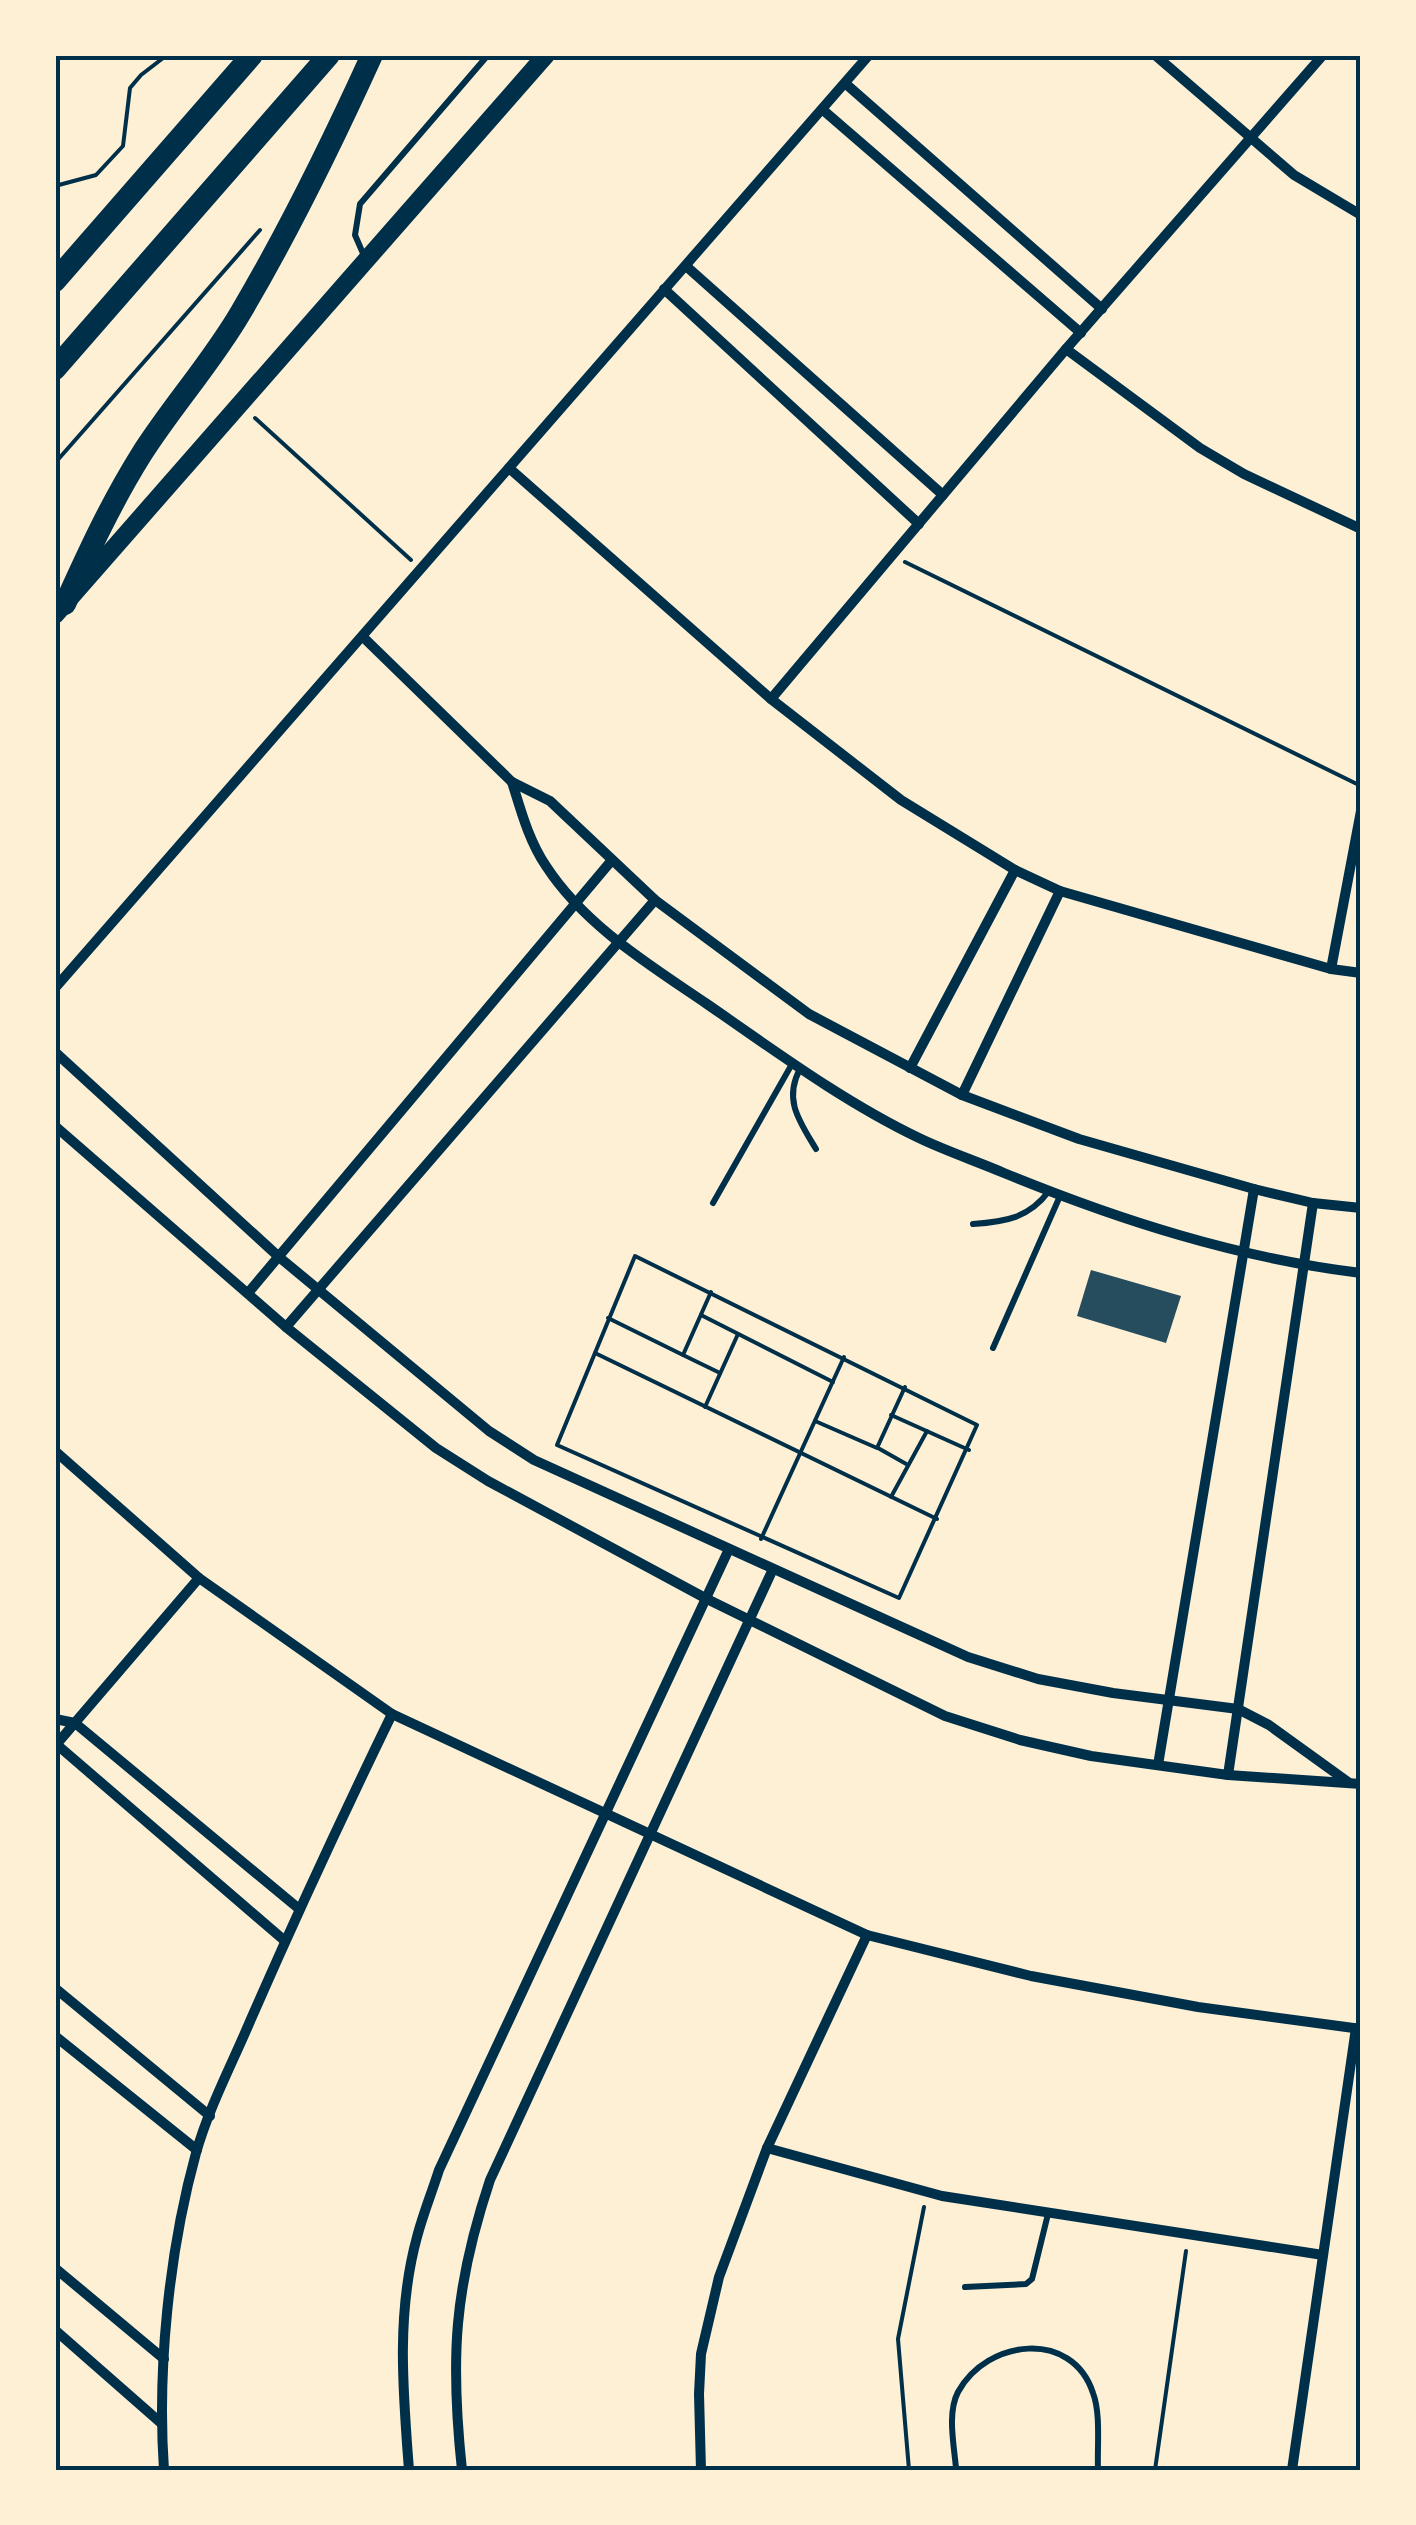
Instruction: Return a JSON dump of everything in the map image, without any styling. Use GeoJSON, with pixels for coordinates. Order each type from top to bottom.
{"type":"FeatureCollection","features":[{"type":"Feature","properties":{"kind":"main road"},"geometry":{"type":"LineString","coordinates":[[55,282],[252,55]]}},
{"type":"Feature","properties":{"kind":"main road"},"geometry":{"type":"LineString","coordinates":[[55,368],[330,55]]}},
{"type":"Feature","properties":{"kind":"main road"},"geometry":{"type":"LineString","coordinates":[[60,610],[132,470],[239,317],[293,219],[372,55]]}},
{"type":"Feature","properties":{"kind":"street"},"geometry":{"type":"LineString","coordinates":[[60,610],[546,55]]}},
{"type":"Feature","properties":{"kind":"street"},"geometry":{"type":"LineString","coordinates":[[55,988],[869,55]]}},
{"type":"Feature","properties":{"kind":"street"},"geometry":{"type":"LineString","coordinates":[[1155,55],[1294,175],[1361,215]]}},
{"type":"Feature","properties":{"kind":"street"},"geometry":{"type":"LineString","coordinates":[[771,699],[1066,348],[1322,55]]}},
{"type":"Feature","properties":{"kind":"street"},"geometry":{"type":"LineString","coordinates":[[846,84],[1102,309]]}},
{"type":"Feature","properties":{"kind":"street"},"geometry":{"type":"LineString","coordinates":[[823,110],[1080,333]]}},
{"type":"Feature","properties":{"kind":"street"},"geometry":{"type":"LineString","coordinates":[[686,266],[943,495]]}},
{"type":"Feature","properties":{"kind":"street"},"geometry":{"type":"LineString","coordinates":[[664,289],[919,524]]}},
{"type":"Feature","properties":{"kind":"street"},"geometry":{"type":"LineString","coordinates":[[1066,348],[1200,448],[1244,474],[1361,529]]}},
{"type":"Feature","properties":{"kind":"street"},"geometry":{"type":"LineString","coordinates":[[509,468],[771,699],[901,800],[1016,870],[1060,891],[1331,969],[1361,973]]}},
{"type":"Feature","properties":{"kind":"street"},"geometry":{"type":"LineString","coordinates":[[364,638],[512,782],[550,801],[655,900],[809,1014],[962,1095],[1080,1139],[1254,1189],[1361,1208]]}},
{"type":"Feature","properties":{"kind":"street"},"geometry":{"type":"LineString","coordinates":[[512,782],[525,824],[546,867],[619,944],[797,1065],[918,1138],[1055,1194],[1243,1254],[1361,1273]]}},
{"type":"Feature","properties":{"kind":"street"},"geometry":{"type":"LineString","coordinates":[[1331,969],[1361,811]]}},
{"type":"Feature","properties":{"kind":"street"},"geometry":{"type":"LineString","coordinates":[[248,1294],[612,860]]}},
{"type":"Feature","properties":{"kind":"street"},"geometry":{"type":"LineString","coordinates":[[910,1068],[1016,870]]}},
{"type":"Feature","properties":{"kind":"street"},"geometry":{"type":"LineString","coordinates":[[962,1095],[1060,891]]}},
{"type":"Feature","properties":{"kind":"street"},"geometry":{"type":"LineString","coordinates":[[286,1327],[655,900]]}},
{"type":"Feature","properties":{"kind":"street"},"geometry":{"type":"LineString","coordinates":[[55,1052],[317,1290],[467,1416],[511,1446],[968,1657],[1038,1679],[1238,1709],[1269,1725],[1348,1782]]}},
{"type":"Feature","properties":{"kind":"street"},"geometry":{"type":"LineString","coordinates":[[55,1126],[286,1327],[411,1429],[462,1465],[707,1599],[945,1716],[1020,1740],[1228,1775],[1361,1784]]}},
{"type":"Feature","properties":{"kind":"street"},"geometry":{"type":"LineString","coordinates":[[1158,1765],[1254,1189]]}},
{"type":"Feature","properties":{"kind":"street"},"geometry":{"type":"LineString","coordinates":[[1228,1775],[1313,1202]]}},
{"type":"Feature","properties":{"kind":"street"},"geometry":{"type":"LineString","coordinates":[[55,1452],[199,1578],[392,1714],[867,1935],[1032,1976],[1198,2007],[1359,2028],[1292,2470]]}},
{"type":"Feature","properties":{"kind":"street"},"geometry":{"type":"LineString","coordinates":[[409,2470],[402,2380],[404,2308],[416,2238],[439,2170],[729,1549]]}},
{"type":"Feature","properties":{"kind":"street"},"geometry":{"type":"LineString","coordinates":[[462,2470],[454,2347],[460,2290],[472,2234],[490,2180],[773,1569]]}},
{"type":"Feature","properties":{"kind":"street"},"geometry":{"type":"LineString","coordinates":[[199,1578],[55,1745],[285,1941]]}},
{"type":"Feature","properties":{"kind":"street"},"geometry":{"type":"LineString","coordinates":[[164,2470],[164,2360],[173,2276],[197,2150],[298,1908],[392,1714]]}},
{"type":"Feature","properties":{"kind":"street"},"geometry":{"type":"LineString","coordinates":[[55,1719],[76,1722],[298,1908]]}},
{"type":"Feature","properties":{"kind":"street"},"geometry":{"type":"LineString","coordinates":[[702,2470],[698,2394],[708,2315],[768,2148],[867,1935]]}},
{"type":"Feature","properties":{"kind":"street"},"geometry":{"type":"LineString","coordinates":[[55,1988],[210,2116]]}},
{"type":"Feature","properties":{"kind":"street"},"geometry":{"type":"LineString","coordinates":[[55,2036],[197,2150]]}},
{"type":"Feature","properties":{"kind":"street"},"geometry":{"type":"LineString","coordinates":[[768,2148],[927,2192],[1323,2255]]}},
{"type":"Feature","properties":{"kind":"street"},"geometry":{"type":"LineString","coordinates":[[55,2268],[164,2360]]}},
{"type":"Feature","properties":{"kind":"street"},"geometry":{"type":"LineString","coordinates":[[55,2330],[161,2423]]}},
{"type":"Feature","properties":{"kind":"lane"},"geometry":{"type":"LineString","coordinates":[[368,262],[355,235],[360,204],[488,55]]}},
{"type":"Feature","properties":{"kind":"lane"},"geometry":{"type":"LineString","coordinates":[[797,1065],[792,1102],[816,1149]]}},
{"type":"Feature","properties":{"kind":"lane"},"geometry":{"type":"LineString","coordinates":[[714,1203],[797,1065]]}},
{"type":"Feature","properties":{"kind":"lane"},"geometry":{"type":"LineString","coordinates":[[973,1224],[1020,1217],[1055,1194]]}},
{"type":"Feature","properties":{"kind":"lane"},"geometry":{"type":"LineString","coordinates":[[994,1348],[1055,1194]]}},
{"type":"Feature","properties":{"kind":"lane"},"geometry":{"type":"LineString","coordinates":[[965,2288],[1026,2284],[1032,2279],[1048,2214]]}},
{"type":"Feature","properties":{"kind":"lane"},"geometry":{"type":"LineString","coordinates":[[956,2468],[952,2416],[958,2392],[978,2367],[994,2356],[1012,2349],[1032,2349],[1059,2354],[1081,2370],[1094,2394],[1098,2470]]}},
{"type":"Feature","properties":{"kind":"path"},"geometry":{"type":"LineString","coordinates":[[55,186],[96,175],[123,146],[130,88],[167,55]]}},
{"type":"Feature","properties":{"kind":"path"},"geometry":{"type":"LineString","coordinates":[[55,462],[269,221],[293,219]]}},
{"type":"Feature","properties":{"kind":"path"},"geometry":{"type":"LineString","coordinates":[[241,405],[422,570]]}},
{"type":"Feature","properties":{"kind":"path"},"geometry":{"type":"LineString","coordinates":[[892,556],[1361,786]]}},
{"type":"Feature","properties":{"kind":"path"},"geometry":{"type":"LineString","coordinates":[[634,1256],[711,1292],[975,1422],[978,1429],[899,1598],[560,1448],[556,1442],[634,1256]]}},
{"type":"Feature","properties":{"kind":"path"},"geometry":{"type":"LineString","coordinates":[[684,1354],[711,1292]]}},
{"type":"Feature","properties":{"kind":"path"},"geometry":{"type":"LineString","coordinates":[[701,1316],[833,1382]]}},
{"type":"Feature","properties":{"kind":"path"},"geometry":{"type":"LineString","coordinates":[[608,1318],[720,1373]]}},
{"type":"Feature","properties":{"kind":"path"},"geometry":{"type":"LineString","coordinates":[[705,1407],[738,1334]]}},
{"type":"Feature","properties":{"kind":"path"},"geometry":{"type":"LineString","coordinates":[[593,1352],[937,1519]]}},
{"type":"Feature","properties":{"kind":"path"},"geometry":{"type":"LineString","coordinates":[[752,1559],[844,1357]]}},
{"type":"Feature","properties":{"kind":"path"},"geometry":{"type":"LineString","coordinates":[[876,1448],[905,1387]]}},
{"type":"Feature","properties":{"kind":"path"},"geometry":{"type":"LineString","coordinates":[[892,1415],[968,1450]]}},
{"type":"Feature","properties":{"kind":"path"},"geometry":{"type":"LineString","coordinates":[[815,1421],[908,1465]]}},
{"type":"Feature","properties":{"kind":"path"},"geometry":{"type":"LineString","coordinates":[[891,1497],[927,1431]]}},
{"type":"Feature","properties":{"kind":"path"},"geometry":{"type":"LineString","coordinates":[[909,2470],[898,2340],[927,2192]]}},
{"type":"Feature","properties":{"kind":"path"},"geometry":{"type":"LineString","coordinates":[[1155,2470],[1188,2236]]}},
{"type":"Feature","properties":{"kind":"building"},"geometry":{"type":"Polygon","coordinates":[[[1091,1270],[1181,1296],[1166,1343],[1077,1316],[1091,1270]]]}}]}
